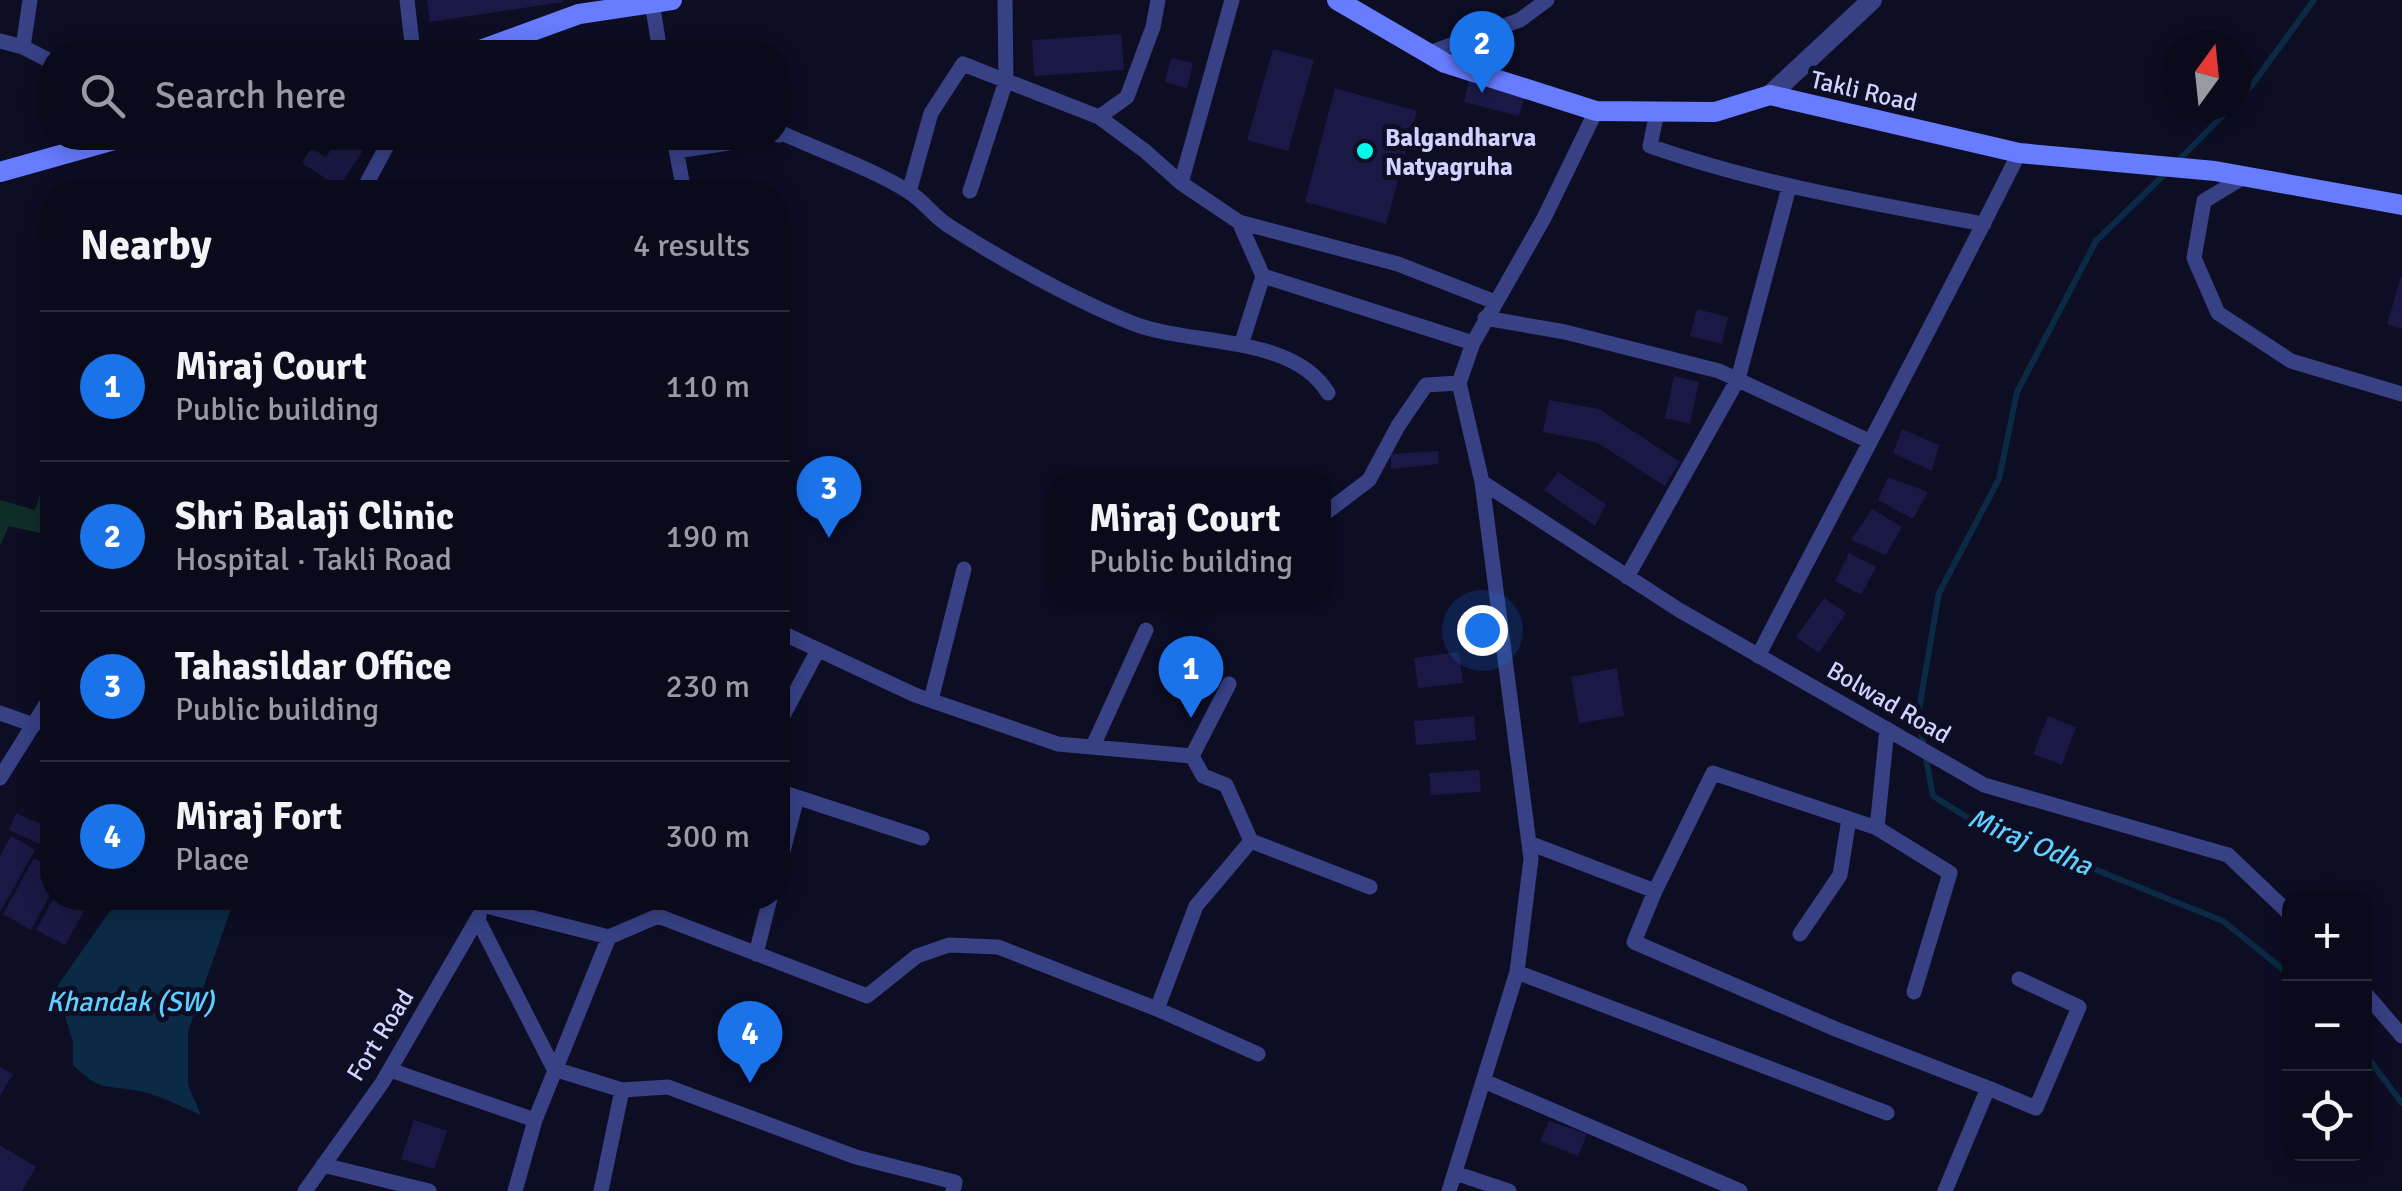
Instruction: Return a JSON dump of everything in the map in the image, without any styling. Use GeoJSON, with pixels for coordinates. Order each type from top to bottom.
{"type":"FeatureCollection","features":[{"type":"Feature","properties":{"kind":"main road"},"geometry":{"type":"LineString","coordinates":[[509,40],[579,14],[658,1]]}},
{"type":"Feature","properties":{"kind":"main road"},"geometry":{"type":"LineString","coordinates":[[1351,3],[1445,62],[1596,112],[1715,112],[1770,95]]}},
{"type":"Feature","properties":{"kind":"main road","name":"Takli Road"},"geometry":{"type":"LineString","coordinates":[[1770,95],[2019,152],[2216,171],[2402,205]]}},
{"type":"Feature","properties":{"kind":"main road"},"geometry":{"type":"LineString","coordinates":[[0,172],[78,150]]}},
{"type":"Feature","properties":{"kind":"street"},"geometry":{"type":"LineString","coordinates":[[23,47],[30,0]]}},
{"type":"Feature","properties":{"kind":"street"},"geometry":{"type":"LineString","coordinates":[[407,0],[412,40]]}},
{"type":"Feature","properties":{"kind":"street"},"geometry":{"type":"LineString","coordinates":[[970,190],[1006,81],[1005,0]]}},
{"type":"Feature","properties":{"kind":"street"},"geometry":{"type":"LineString","coordinates":[[1099,117],[1127,97],[1153,27],[1158,0]]}},
{"type":"Feature","properties":{"kind":"street"},"geometry":{"type":"LineString","coordinates":[[1181,183],[1232,0]]}},
{"type":"Feature","properties":{"kind":"street"},"geometry":{"type":"LineString","coordinates":[[1429,54],[1520,20],[1546,0]]}},
{"type":"Feature","properties":{"kind":"street"},"geometry":{"type":"LineString","coordinates":[[1770,95],[1870,0]]}},
{"type":"Feature","properties":{"kind":"street"},"geometry":{"type":"LineString","coordinates":[[658,1],[660,40]]}},
{"type":"Feature","properties":{"kind":"street"},"geometry":{"type":"LineString","coordinates":[[0,41],[40,56]]}},
{"type":"Feature","properties":{"kind":"street"},"geometry":{"type":"LineString","coordinates":[[909,192],[931,113],[963,64],[1099,117],[1181,183],[1239,222],[1398,264],[1494,302]]}},
{"type":"Feature","properties":{"kind":"street"},"geometry":{"type":"LineString","coordinates":[[1449,1191],[1518,972],[1530,859],[1482,482],[1459,383],[1473,343],[1544,218],[1596,112]]}},
{"type":"Feature","properties":{"kind":"street"},"geometry":{"type":"LineString","coordinates":[[1657,112],[1650,146],[1788,187],[1984,224]]}},
{"type":"Feature","properties":{"kind":"street"},"geometry":{"type":"LineString","coordinates":[[790,137],[909,192],[946,224],[1025,270],[1134,324],[1241,345],[1284,358],[1318,376],[1328,393]]}},
{"type":"Feature","properties":{"kind":"street"},"geometry":{"type":"LineString","coordinates":[[368,180],[385,150]]}},
{"type":"Feature","properties":{"kind":"street"},"geometry":{"type":"LineString","coordinates":[[677,150],[682,180]]}},
{"type":"Feature","properties":{"kind":"street"},"geometry":{"type":"LineString","coordinates":[[1758,656],[1935,323],[2019,152]]}},
{"type":"Feature","properties":{"kind":"street"},"geometry":{"type":"LineString","coordinates":[[2242,178],[2204,201],[2194,258],[2218,313],[2292,361],[2402,394]]}},
{"type":"Feature","properties":{"kind":"street"},"geometry":{"type":"LineString","coordinates":[[1627,577],[1738,379],[1788,187]]}},
{"type":"Feature","properties":{"kind":"street"},"geometry":{"type":"LineString","coordinates":[[1239,222],[1263,276],[1241,345]]}},
{"type":"Feature","properties":{"kind":"street"},"geometry":{"type":"LineString","coordinates":[[1263,276],[1473,343]]}},
{"type":"Feature","properties":{"kind":"street"},"geometry":{"type":"LineString","coordinates":[[1486,318],[1564,332],[1719,371],[1869,441]]}},
{"type":"Feature","properties":{"kind":"street"},"geometry":{"type":"LineString","coordinates":[[1331,509],[1369,480],[1426,385],[1459,383]]}},
{"type":"Feature","properties":{"kind":"street","name":"Bolwad Road"},"geometry":{"type":"LineString","coordinates":[[1482,482],[1627,577],[1984,785],[2228,855],[2282,906]]}},
{"type":"Feature","properties":{"kind":"street"},"geometry":{"type":"LineString","coordinates":[[931,700],[964,570]]}},
{"type":"Feature","properties":{"kind":"street"},"geometry":{"type":"LineString","coordinates":[[1093,746],[1146,630]]}},
{"type":"Feature","properties":{"kind":"street"},"geometry":{"type":"LineString","coordinates":[[790,637],[931,700],[1058,744],[1192,756]]}},
{"type":"Feature","properties":{"kind":"street"},"geometry":{"type":"LineString","coordinates":[[790,702],[818,650]]}},
{"type":"Feature","properties":{"kind":"street"},"geometry":{"type":"LineString","coordinates":[[1192,756],[1229,684]]}},
{"type":"Feature","properties":{"kind":"street"},"geometry":{"type":"LineString","coordinates":[[0,714],[34,725]]}},
{"type":"Feature","properties":{"kind":"street"},"geometry":{"type":"LineString","coordinates":[[0,778],[40,715]]}},
{"type":"Feature","properties":{"kind":"street"},"geometry":{"type":"LineString","coordinates":[[1878,828],[1887,730]]}},
{"type":"Feature","properties":{"kind":"street"},"geometry":{"type":"LineString","coordinates":[[1192,756],[1203,776],[1226,785],[1251,841],[1370,887]]}},
{"type":"Feature","properties":{"kind":"street"},"geometry":{"type":"LineString","coordinates":[[1914,992],[1950,873],[1878,828],[1713,774],[1634,942],[1838,1030],[2036,1108],[2079,1007],[2019,979]]}},
{"type":"Feature","properties":{"kind":"street"},"geometry":{"type":"LineString","coordinates":[[790,795],[922,838]]}},
{"type":"Feature","properties":{"kind":"street"},"geometry":{"type":"LineString","coordinates":[[790,821],[796,797]]}},
{"type":"Feature","properties":{"kind":"street"},"geometry":{"type":"LineString","coordinates":[[1800,934],[1840,874],[1849,818]]}},
{"type":"Feature","properties":{"kind":"street"},"geometry":{"type":"LineString","coordinates":[[1157,1010],[1196,906],[1251,841]]}},
{"type":"Feature","properties":{"kind":"street"},"geometry":{"type":"LineString","coordinates":[[1528,843],[1655,892]]}},
{"type":"Feature","properties":{"kind":"street","name":"Fort Road"},"geometry":{"type":"LineString","coordinates":[[304,1191],[390,1070],[481,910]]}},
{"type":"Feature","properties":{"kind":"street"},"geometry":{"type":"LineString","coordinates":[[483,910],[554,1070],[622,1090],[668,1087],[856,1157],[955,1182],[952,1191]]}},
{"type":"Feature","properties":{"kind":"street"},"geometry":{"type":"LineString","coordinates":[[491,910],[609,937],[658,916],[867,996],[917,956],[949,946],[998,947],[1258,1054]]}},
{"type":"Feature","properties":{"kind":"street"},"geometry":{"type":"LineString","coordinates":[[756,954],[767,910]]}},
{"type":"Feature","properties":{"kind":"street"},"geometry":{"type":"LineString","coordinates":[[515,1191],[535,1120],[609,937]]}},
{"type":"Feature","properties":{"kind":"street"},"geometry":{"type":"LineString","coordinates":[[1518,972],[1887,1113]]}},
{"type":"Feature","properties":{"kind":"street"},"geometry":{"type":"LineString","coordinates":[[2372,1001],[2402,1036]]}},
{"type":"Feature","properties":{"kind":"street"},"geometry":{"type":"LineString","coordinates":[[390,1070],[535,1120]]}},
{"type":"Feature","properties":{"kind":"street"},"geometry":{"type":"LineString","coordinates":[[1484,1081],[1740,1191]]}},
{"type":"Feature","properties":{"kind":"street"},"geometry":{"type":"LineString","coordinates":[[1946,1191],[1988,1088]]}},
{"type":"Feature","properties":{"kind":"street"},"geometry":{"type":"LineString","coordinates":[[601,1191],[622,1090]]}},
{"type":"Feature","properties":{"kind":"street"},"geometry":{"type":"LineString","coordinates":[[323,1165],[428,1191]]}},
{"type":"Feature","properties":{"kind":"street"},"geometry":{"type":"LineString","coordinates":[[1456,1174],[1509,1191]]}},
{"type":"Feature","properties":{"kind":"green space"},"geometry":{"type":"Polygon","coordinates":[[[40,494],[40,533],[9,526],[0,546],[0,500],[35,510],[40,494]]]}},
{"type":"Feature","properties":{"kind":"water","name":"Khandak (SW)"},"geometry":{"type":"Polygon","coordinates":[[[111,910],[231,910],[188,1031],[188,1085],[201,1115],[147,1093],[97,1084],[83,1074],[73,1065],[73,1042],[56,988],[111,910]]]}},
{"type":"Feature","properties":{"kind":"building"},"geometry":{"type":"Polygon","coordinates":[[[427,0],[562,0],[563,2],[430,22],[427,0]]]}},
{"type":"Feature","properties":{"kind":"building"},"geometry":{"type":"Polygon","coordinates":[[[1121,34],[1124,70],[1034,76],[1032,40],[1121,34]]]}},
{"type":"Feature","properties":{"kind":"building"},"geometry":{"type":"Polygon","coordinates":[[[1273,49],[1314,60],[1288,151],[1247,140],[1273,49]]]}},
{"type":"Feature","properties":{"kind":"building"},"geometry":{"type":"Polygon","coordinates":[[[1171,58],[1193,63],[1187,88],[1165,82],[1171,58]]]}},
{"type":"Feature","properties":{"kind":"building"},"geometry":{"type":"Polygon","coordinates":[[[1469,81],[1525,96],[1519,116],[1464,102],[1469,81]]]}},
{"type":"Feature","properties":{"kind":"building"},"geometry":{"type":"Polygon","coordinates":[[[1335,88],[1417,111],[1386,224],[1305,202],[1335,88]]]}},
{"type":"Feature","properties":{"kind":"building"},"geometry":{"type":"Polygon","coordinates":[[[310,150],[326,157],[331,150],[363,150],[344,180],[328,180],[302,163],[310,150]]]}},
{"type":"Feature","properties":{"kind":"building"},"geometry":{"type":"Polygon","coordinates":[[[2402,277],[2402,329],[2387,324],[2402,277]]]}},
{"type":"Feature","properties":{"kind":"building"},"geometry":{"type":"Polygon","coordinates":[[[1697,309],[1728,317],[1722,344],[1690,336],[1697,309]]]}},
{"type":"Feature","properties":{"kind":"building"},"geometry":{"type":"Polygon","coordinates":[[[1674,376],[1699,382],[1690,424],[1665,418],[1674,376]]]}},
{"type":"Feature","properties":{"kind":"building"},"geometry":{"type":"Polygon","coordinates":[[[1549,400],[1599,409],[1680,462],[1665,486],[1596,442],[1543,432],[1549,400]]]}},
{"type":"Feature","properties":{"kind":"building"},"geometry":{"type":"Polygon","coordinates":[[[1902,429],[1939,445],[1932,471],[1893,453],[1902,429]]]}},
{"type":"Feature","properties":{"kind":"building"},"geometry":{"type":"Polygon","coordinates":[[[1438,451],[1439,464],[1391,469],[1391,454],[1438,451]]]}},
{"type":"Feature","properties":{"kind":"building"},"geometry":{"type":"Polygon","coordinates":[[[1558,472],[1606,504],[1595,526],[1544,490],[1558,472]]]}},
{"type":"Feature","properties":{"kind":"building"},"geometry":{"type":"Polygon","coordinates":[[[1888,477],[1928,492],[1913,519],[1878,500],[1888,477]]]}},
{"type":"Feature","properties":{"kind":"building"},"geometry":{"type":"Polygon","coordinates":[[[1872,509],[1902,527],[1886,555],[1851,540],[1872,509]]]}},
{"type":"Feature","properties":{"kind":"building"},"geometry":{"type":"Polygon","coordinates":[[[1849,553],[1876,567],[1861,595],[1835,581],[1849,553]]]}},
{"type":"Feature","properties":{"kind":"building"},"geometry":{"type":"Polygon","coordinates":[[[1824,598],[1846,613],[1819,653],[1796,637],[1824,598]]]}},
{"type":"Feature","properties":{"kind":"building"},"geometry":{"type":"Polygon","coordinates":[[[1459,652],[1463,683],[1418,688],[1414,658],[1459,652]]]}},
{"type":"Feature","properties":{"kind":"building"},"geometry":{"type":"Polygon","coordinates":[[[1617,668],[1624,716],[1579,723],[1571,677],[1617,668]]]}},
{"type":"Feature","properties":{"kind":"building"},"geometry":{"type":"Polygon","coordinates":[[[1474,716],[1476,740],[1416,745],[1414,721],[1474,716]]]}},
{"type":"Feature","properties":{"kind":"building"},"geometry":{"type":"Polygon","coordinates":[[[2048,716],[2076,727],[2062,765],[2033,754],[2048,716]]]}},
{"type":"Feature","properties":{"kind":"building"},"geometry":{"type":"Polygon","coordinates":[[[1479,770],[1481,792],[1431,795],[1429,773],[1479,770]]]}},
{"type":"Feature","properties":{"kind":"building"},"geometry":{"type":"Polygon","coordinates":[[[16,813],[40,824],[40,844],[9,830],[16,813]]]}},
{"type":"Feature","properties":{"kind":"building"},"geometry":{"type":"Polygon","coordinates":[[[11,836],[35,850],[0,912],[0,856],[11,836]]]}},
{"type":"Feature","properties":{"kind":"building"},"geometry":{"type":"Polygon","coordinates":[[[34,858],[40,861],[42,910],[31,930],[3,914],[34,858]]]}},
{"type":"Feature","properties":{"kind":"building"},"geometry":{"type":"Polygon","coordinates":[[[47,910],[84,910],[65,945],[36,930],[47,910]]]}},
{"type":"Feature","properties":{"kind":"building"},"geometry":{"type":"Polygon","coordinates":[[[0,1067],[13,1074],[0,1096],[0,1067]]]}},
{"type":"Feature","properties":{"kind":"building"},"geometry":{"type":"Polygon","coordinates":[[[414,1120],[447,1131],[434,1169],[401,1159],[414,1120]]]}},
{"type":"Feature","properties":{"kind":"building"},"geometry":{"type":"Polygon","coordinates":[[[1549,1121],[1587,1134],[1578,1156],[1540,1141],[1549,1121]]]}},
{"type":"Feature","properties":{"kind":"building"},"geometry":{"type":"Polygon","coordinates":[[[0,1145],[36,1167],[22,1191],[0,1191],[0,1145]]]}},
{"type":"Feature","properties":{"kind":"waterway","name":"Miraj Odha"},"geometry":{"type":"LineString","coordinates":[[2252,85],[2314,0]]}},
{"type":"Feature","properties":{"kind":"waterway","name":"Miraj Odha"},"geometry":{"type":"LineString","coordinates":[[2178,161],[2218,120]]}},
{"type":"Feature","properties":{"kind":"waterway","name":"Miraj Odha"},"geometry":{"type":"LineString","coordinates":[[2169,170],[2096,241],[2017,392],[1999,479],[1939,593],[1918,715],[1933,796],[1970,819],[2223,921],[2282,969]]}},
{"type":"Feature","properties":{"kind":"waterway","name":"Miraj Odha"},"geometry":{"type":"LineString","coordinates":[[2372,1064],[2402,1103]]}},
{"type":"Feature","properties":{"kind":"place","name":"Shri Balaji Clinic"},"geometry":{"type":"Point","coordinates":[1482,93]}},
{"type":"Feature","properties":{"kind":"place","name":"Balgandharva Natyagruha"},"geometry":{"type":"Point","coordinates":[1365,151]}},
{"type":"Feature","properties":{"kind":"place","name":"Tahasildar Office"},"geometry":{"type":"Point","coordinates":[829,538]}},
{"type":"Feature","properties":{"kind":"place","name":"Miraj Court"},"geometry":{"type":"Point","coordinates":[1191,718]}},
{"type":"Feature","properties":{"kind":"place","name":"Miraj Fort"},"geometry":{"type":"Point","coordinates":[750,1083]}}]}
